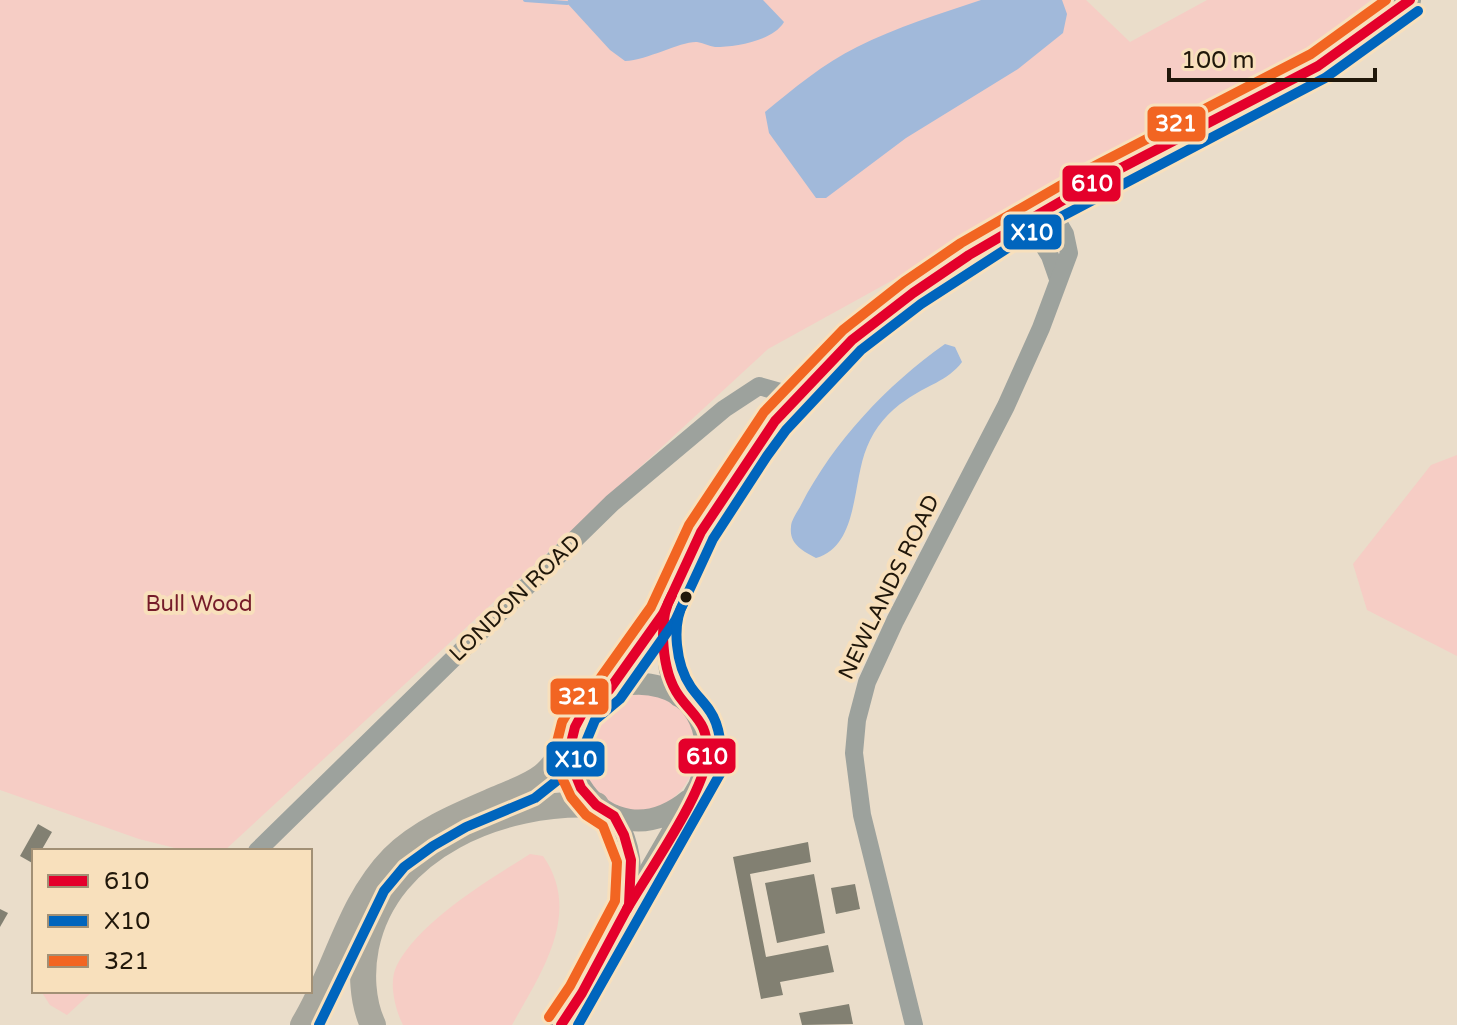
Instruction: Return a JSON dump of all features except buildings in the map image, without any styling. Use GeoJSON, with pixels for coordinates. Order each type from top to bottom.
{"type":"FeatureCollection","features":[{"type":"Feature","properties":{"kind":"highway"},"geometry":{"type":"LineString","coordinates":[[303,1025],[355,913],[372,883],[394,857],[460,814],[528,786],[543,776],[571,743]]}},
{"type":"Feature","properties":{"kind":"highway"},"geometry":{"type":"LineString","coordinates":[[373,1025],[364,989],[364,959],[371,926],[385,896],[402,875],[424,855],[457,834],[498,819],[549,805],[605,811]]}},
{"type":"Feature","properties":{"kind":"main road"},"geometry":{"type":"LineString","coordinates":[[609,690],[663,614],[719,503],[775,421],[852,340],[884,314],[1027,219],[1318,66],[1410,0]]}},
{"type":"Feature","properties":{"kind":"main road"},"geometry":{"type":"LineString","coordinates":[[663,614],[668,662],[679,696]]}},
{"type":"Feature","properties":{"kind":"main road"},"geometry":{"type":"LineString","coordinates":[[561,1025],[706,771],[707,746],[701,721],[679,696],[663,687],[645,683],[626,684],[595,699],[583,712],[571,743],[572,766],[581,788],[624,835],[631,860],[629,905]]}},
{"type":"Feature","properties":{"kind":"main road"},"geometry":{"type":"LineString","coordinates":[[605,811],[646,821],[677,810],[689,800]]}},
{"type":"Feature","properties":{"kind":"street","name":"NEWLANDS ROAD"},"geometry":{"type":"LineString","coordinates":[[914,1025],[862,815],[854,753],[857,720],[873,670],[895,621],[1006,406],[1041,328],[1069,253],[1065,234],[1049,207]]}},
{"type":"Feature","properties":{"kind":"street"},"geometry":{"type":"LineString","coordinates":[[1027,219],[1050,256],[1058,279]]}},
{"type":"Feature","properties":{"kind":"street","name":"LONDON ROAD"},"geometry":{"type":"LineString","coordinates":[[259,849],[612,503],[682,443],[744,394],[759,386],[780,392],[793,402]]}},
{"type":"Feature","properties":{"kind":"green space","name":"Bull Wood"},"geometry":{"type":"Polygon","coordinates":[[[0,0],[1086,0],[1130,42],[1207,0],[1371,0],[1295,58],[768,349],[226,849],[179,849],[139,839],[0,790],[0,0]]]}},
{"type":"Feature","properties":{"kind":"green space"},"geometry":{"type":"Polygon","coordinates":[[[1457,455],[1457,656],[1367,610],[1353,564],[1431,465],[1457,455]]]}},
{"type":"Feature","properties":{"kind":"green space"},"geometry":{"type":"Polygon","coordinates":[[[652,694],[679,709],[692,728],[696,748],[693,768],[684,786],[670,801],[652,809],[632,811],[595,794],[578,753],[592,713],[619,695],[652,694]]]}},
{"type":"Feature","properties":{"kind":"green space"},"geometry":{"type":"Polygon","coordinates":[[[530,854],[543,856],[554,877],[559,899],[558,921],[545,964],[512,1025],[403,1025],[395,1003],[393,979],[397,965],[408,948],[457,902],[530,854]]]}},
{"type":"Feature","properties":{"kind":"green space"},"geometry":{"type":"Polygon","coordinates":[[[42,993],[91,993],[67,1015],[50,1005],[42,993]]]}},
{"type":"Feature","properties":{"kind":"water"},"geometry":{"type":"Polygon","coordinates":[[[568,0],[763,0],[784,22],[779,29],[753,42],[715,47],[690,42],[625,61],[610,50],[567,3],[568,0]]]}},
{"type":"Feature","properties":{"kind":"water"},"geometry":{"type":"Polygon","coordinates":[[[981,0],[1062,0],[1067,14],[1063,33],[1018,69],[906,138],[826,198],[816,198],[769,133],[765,112],[845,53],[903,27],[981,0]]]}},
{"type":"Feature","properties":{"kind":"water"},"geometry":{"type":"Polygon","coordinates":[[[945,344],[955,347],[962,362],[943,379],[900,404],[878,426],[862,461],[852,511],[840,541],[816,558],[802,550],[792,538],[792,521],[829,459],[883,396],[945,344]]]}},
{"type":"Feature","properties":{"kind":"waterway"},"geometry":{"type":"LineString","coordinates":[[525,0],[567,3]]}},
{"type":"Feature","properties":{"kind":"transit line","name":"321"},"geometry":{"type":"LineString","coordinates":[[549,1017],[570,986],[615,901],[617,862],[603,826],[586,815],[571,797],[559,771],[557,742],[562,722],[573,703],[599,680],[651,607],[689,525],[764,412],[843,330],[904,282],[961,243],[1089,169],[1311,54],[1386,0]]}},
{"type":"Feature","properties":{"kind":"transit line","name":"610"},"geometry":{"type":"LineString","coordinates":[[561,1025],[582,993],[629,905],[631,860],[624,835],[614,816],[596,805],[581,788],[572,766],[571,743],[575,727],[583,712],[609,690],[663,614],[701,532],[775,421],[852,340],[969,255],[1096,181],[1318,66],[1410,0]]}},
{"type":"Feature","properties":{"kind":"transit line","name":"X10"},"geometry":{"type":"LineString","coordinates":[[319,1025],[384,891],[404,867],[466,827],[535,798],[564,775],[583,749],[595,720],[620,699],[675,621],[713,539],[767,456],[786,430],[861,350],[921,304],[1034,231],[1325,78],[1418,11]]}},
{"type":"Feature","properties":{"kind":"transit line","name":"610"},"geometry":{"type":"LineString","coordinates":[[627,909],[686,811],[704,772],[707,756],[703,728],[673,686],[665,660],[664,618],[672,595]]}},
{"type":"Feature","properties":{"kind":"transit line","name":"X10"},"geometry":{"type":"LineString","coordinates":[[578,1025],[720,774],[721,748],[716,723],[691,687],[679,657],[677,633],[684,602]]}}]}
